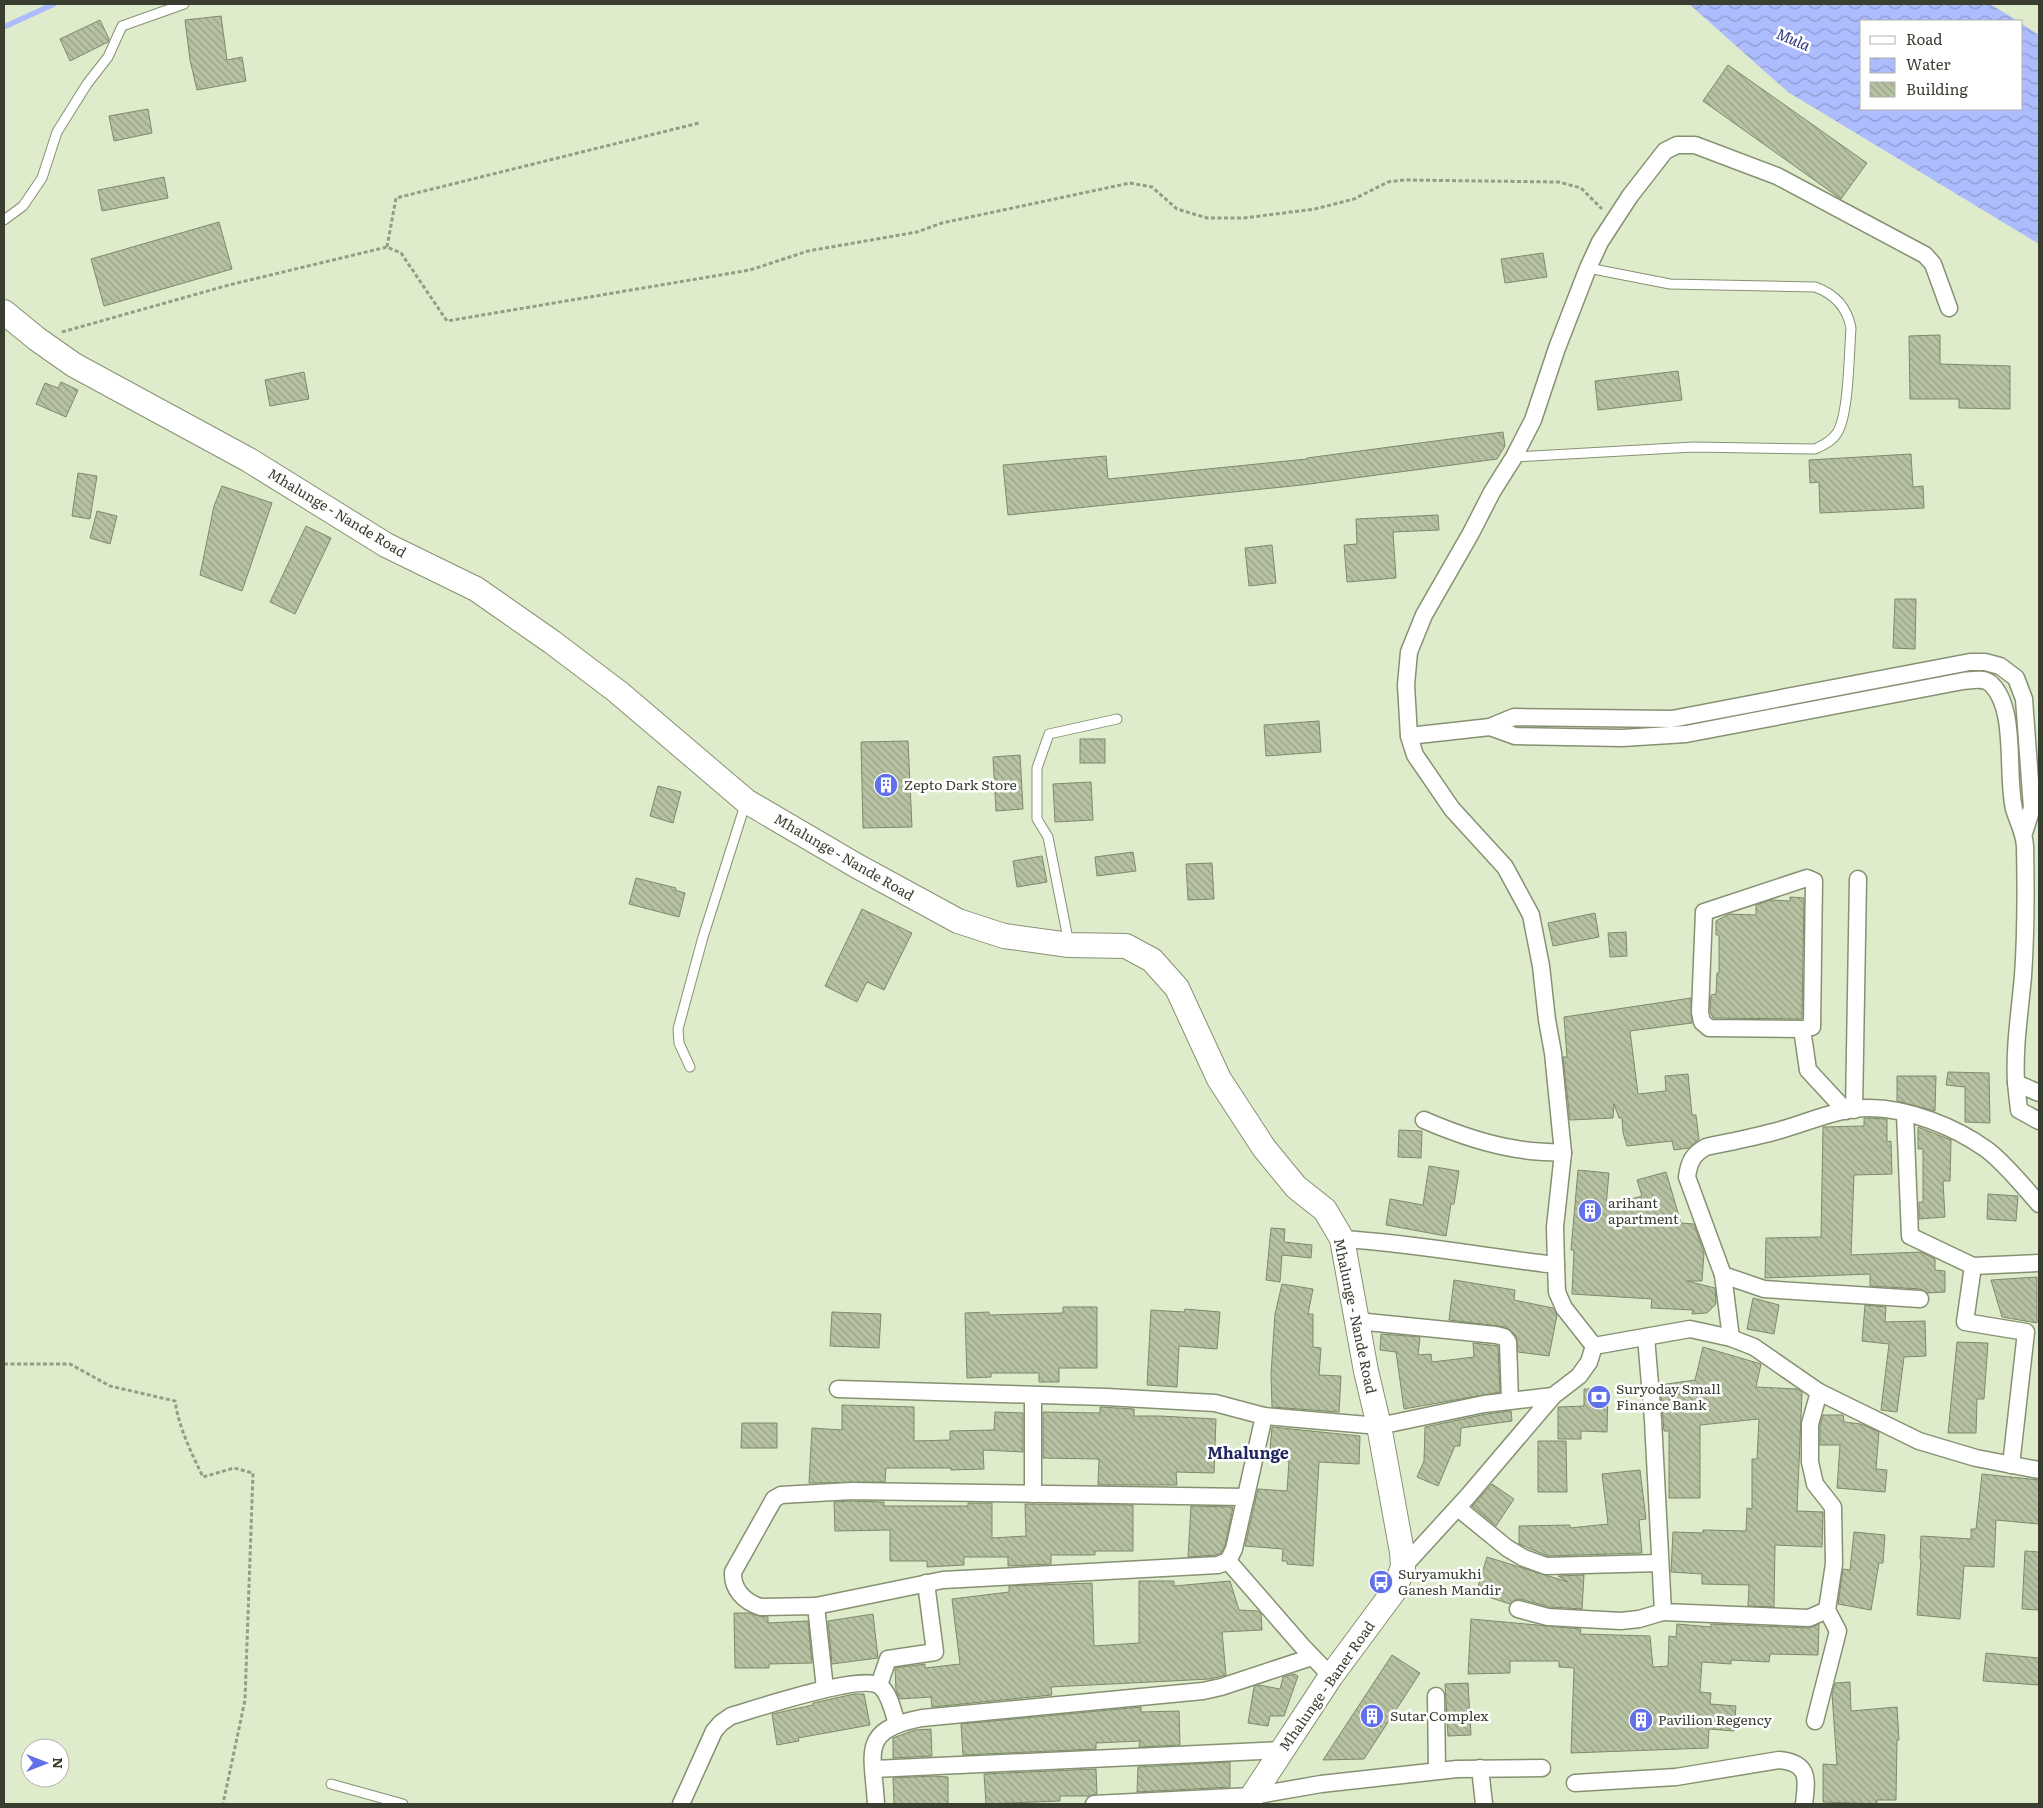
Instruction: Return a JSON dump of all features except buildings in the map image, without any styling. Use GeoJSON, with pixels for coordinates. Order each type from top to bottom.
{"type":"FeatureCollection","features":[{"type":"Feature","properties":{"kind":"main road","name":"Mhalunge - Nande Road"},"geometry":{"type":"LineString","coordinates":[[4,312],[38,340],[74,365],[249,460],[386,546],[476,589],[552,642],[618,692],[746,801],[857,866],[958,921],[1004,936],[1069,944],[1126,946],[1152,960],[1177,988],[1218,1079],[1264,1148],[1296,1187],[1325,1210],[1342,1239],[1366,1371],[1379,1426],[1402,1552],[1403,1567]]}},
{"type":"Feature","properties":{"kind":"main road","name":"Mhalunge - Baner Road"},"geometry":{"type":"LineString","coordinates":[[1249,1800],[1331,1676],[1394,1591],[1403,1567]]}},
{"type":"Feature","properties":{"kind":"street"},"geometry":{"type":"LineString","coordinates":[[1594,1346],[1564,1308],[1558,1292],[1555,1227],[1563,1153],[1554,1053],[1547,1020],[1542,966],[1531,915],[1505,867],[1452,809],[1414,755],[1409,736],[1406,685],[1409,652],[1424,615],[1438,588],[1514,457],[1533,420],[1543,384],[1600,242],[1630,196],[1665,151],[1677,145],[1695,145],[1777,176],[1925,254],[1933,264],[1949,308]]}},
{"type":"Feature","properties":{"kind":"street"},"geometry":{"type":"LineString","coordinates":[[1409,736],[1490,727],[1514,717],[1672,719],[1950,665],[1984,662],[2000,666],[2016,678],[2024,699],[2032,808],[2026,932],[2014,1060],[2019,1110],[2039,1121]]}},
{"type":"Feature","properties":{"kind":"street"},"geometry":{"type":"LineString","coordinates":[[1490,727],[1515,736],[1622,738],[1686,734],[1963,681],[1984,680],[1991,684],[2002,698],[2014,809],[2030,842]]}},
{"type":"Feature","properties":{"kind":"street"},"geometry":{"type":"LineString","coordinates":[[1807,878],[1814,881],[1812,1027],[1802,1028],[1709,1028],[1702,1022],[1700,1012],[1704,912],[1807,878]]}},
{"type":"Feature","properties":{"kind":"street"},"geometry":{"type":"LineString","coordinates":[[1850,1110],[1858,879]]}},
{"type":"Feature","properties":{"kind":"street"},"geometry":{"type":"LineString","coordinates":[[1802,1028],[1808,1070],[1850,1110]]}},
{"type":"Feature","properties":{"kind":"street"},"geometry":{"type":"LineString","coordinates":[[2016,1083],[2039,1093]]}},
{"type":"Feature","properties":{"kind":"street"},"geometry":{"type":"LineString","coordinates":[[1731,1338],[1723,1275],[1687,1177],[1689,1162],[1697,1152],[1706,1147],[1773,1133],[1850,1110],[1884,1109],[1952,1128],[1987,1150],[2039,1204]]}},
{"type":"Feature","properties":{"kind":"street"},"geometry":{"type":"LineString","coordinates":[[1905,1114],[1910,1236],[1973,1266],[2039,1263]]}},
{"type":"Feature","properties":{"kind":"street"},"geometry":{"type":"LineString","coordinates":[[1424,1120],[1449,1131],[1487,1143],[1518,1150],[1563,1153]]}},
{"type":"Feature","properties":{"kind":"street"},"geometry":{"type":"LineString","coordinates":[[1342,1239],[1391,1242],[1447,1252],[1556,1265]]}},
{"type":"Feature","properties":{"kind":"street"},"geometry":{"type":"LineString","coordinates":[[1973,1266],[1966,1322],[2026,1332],[2011,1465]]}},
{"type":"Feature","properties":{"kind":"street"},"geometry":{"type":"LineString","coordinates":[[1723,1275],[1764,1290],[1920,1300]]}},
{"type":"Feature","properties":{"kind":"street"},"geometry":{"type":"LineString","coordinates":[[1357,1321],[1504,1337],[1508,1342],[1510,1401]]}},
{"type":"Feature","properties":{"kind":"street"},"geometry":{"type":"LineString","coordinates":[[1594,1346],[1690,1329],[1731,1338],[1754,1347],[1819,1392],[1919,1441],[1976,1458],[2039,1470]]}},
{"type":"Feature","properties":{"kind":"street"},"geometry":{"type":"LineString","coordinates":[[1646,1337],[1653,1420],[1663,1612]]}},
{"type":"Feature","properties":{"kind":"street"},"geometry":{"type":"LineString","coordinates":[[1403,1567],[1458,1508],[1553,1396],[1579,1376],[1589,1362],[1594,1346]]}},
{"type":"Feature","properties":{"kind":"street"},"geometry":{"type":"LineString","coordinates":[[838,1389],[1215,1403],[1264,1416],[1379,1426],[1484,1404],[1553,1396]]}},
{"type":"Feature","properties":{"kind":"street"},"geometry":{"type":"LineString","coordinates":[[1815,1721],[1838,1631],[1827,1610],[1834,1564],[1833,1507],[1815,1484],[1810,1462],[1810,1424],[1819,1392]]}},
{"type":"Feature","properties":{"kind":"street"},"geometry":{"type":"LineString","coordinates":[[1033,1395],[1033,1494]]}},
{"type":"Feature","properties":{"kind":"street"},"geometry":{"type":"LineString","coordinates":[[1246,1497],[851,1491],[781,1495],[774,1499],[764,1515],[733,1572],[732,1582],[737,1590],[752,1604],[761,1606],[816,1606],[952,1579],[1218,1564],[1228,1561],[1234,1549],[1246,1497],[1264,1416]]}},
{"type":"Feature","properties":{"kind":"street"},"geometry":{"type":"LineString","coordinates":[[1458,1508],[1507,1548],[1524,1558],[1546,1566],[1660,1563]]}},
{"type":"Feature","properties":{"kind":"street"},"geometry":{"type":"LineString","coordinates":[[1228,1561],[1331,1676]]}},
{"type":"Feature","properties":{"kind":"street"},"geometry":{"type":"LineString","coordinates":[[879,1685],[888,1659],[935,1652],[926,1583]]}},
{"type":"Feature","properties":{"kind":"street"},"geometry":{"type":"LineString","coordinates":[[816,1606],[825,1688]]}},
{"type":"Feature","properties":{"kind":"street"},"geometry":{"type":"LineString","coordinates":[[1518,1609],[1548,1617],[1621,1621],[1638,1619],[1663,1612],[1809,1618],[1827,1610]]}},
{"type":"Feature","properties":{"kind":"street"},"geometry":{"type":"LineString","coordinates":[[876,1804],[872,1748],[879,1735],[898,1724],[922,1718],[1203,1691],[1221,1687],[1312,1657]]}},
{"type":"Feature","properties":{"kind":"street"},"geometry":{"type":"LineString","coordinates":[[681,1804],[714,1732],[721,1723],[731,1716],[825,1688],[871,1682],[879,1685],[886,1693],[898,1724]]}},
{"type":"Feature","properties":{"kind":"street"},"geometry":{"type":"LineString","coordinates":[[1436,1696],[1437,1771]]}},
{"type":"Feature","properties":{"kind":"street"},"geometry":{"type":"LineString","coordinates":[[874,1769],[1282,1750]]}},
{"type":"Feature","properties":{"kind":"street"},"geometry":{"type":"LineString","coordinates":[[1575,1783],[1676,1777],[1779,1760],[1793,1761],[1802,1768],[1807,1778],[1804,1804]]}},
{"type":"Feature","properties":{"kind":"street"},"geometry":{"type":"LineString","coordinates":[[1480,1768],[1484,1804]]}},
{"type":"Feature","properties":{"kind":"street"},"geometry":{"type":"LineString","coordinates":[[1094,1804],[1249,1800],[1320,1784],[1437,1771],[1480,1768],[1542,1768]]}},
{"type":"Feature","properties":{"kind":"lane"},"geometry":{"type":"LineString","coordinates":[[4,220],[23,206],[42,178],[57,132],[87,84],[108,57],[122,26],[184,4]]}},
{"type":"Feature","properties":{"kind":"lane"},"geometry":{"type":"LineString","coordinates":[[1514,457],[1693,447],[1815,449],[1828,443],[1837,434],[1843,420],[1851,328],[1848,314],[1830,292],[1815,288],[1670,284],[1588,268]]}},
{"type":"Feature","properties":{"kind":"lane"},"geometry":{"type":"LineString","coordinates":[[1069,944],[1048,837],[1037,819],[1037,768],[1049,734],[1117,719]]}},
{"type":"Feature","properties":{"kind":"lane"},"geometry":{"type":"LineString","coordinates":[[690,1067],[679,1043],[678,1028],[703,938],[746,801]]}},
{"type":"Feature","properties":{"kind":"lane"},"geometry":{"type":"LineString","coordinates":[[331,1784],[403,1804]]}},
{"type":"Feature","properties":{"kind":"path"},"geometry":{"type":"LineString","coordinates":[[387,247],[396,198],[699,124]]}},
{"type":"Feature","properties":{"kind":"path"},"geometry":{"type":"LineString","coordinates":[[38,340],[229,284],[387,247],[401,253],[447,321],[750,270],[808,251],[917,232],[942,223],[1130,183],[1152,187],[1177,209],[1206,218],[1244,218],[1315,209],[1354,199],[1388,182],[1404,180],[1559,182],[1581,188],[1614,221]]}},
{"type":"Feature","properties":{"kind":"path"},"geometry":{"type":"LineString","coordinates":[[4,1364],[70,1364],[110,1386],[175,1401],[187,1445],[203,1477],[234,1468],[253,1473],[245,1700],[224,1804]]}},
{"type":"Feature","properties":{"kind":"water","name":"Mula"},"geometry":{"type":"Polygon","coordinates":[[[1689,4],[1990,4],[2016,20],[1860,20],[1860,110],[2023,110],[2023,25],[2039,35],[2039,244],[1788,92],[1689,4]]]}},
{"type":"Feature","properties":{"kind":"waterway"},"geometry":{"type":"LineString","coordinates":[[4,27],[54,4]]}},
{"type":"Feature","properties":{"kind":"place","name":"Zepto Dark Store"},"geometry":{"type":"Point","coordinates":[886,785]}},
{"type":"Feature","properties":{"kind":"place","name":"arihant apartment"},"geometry":{"type":"Point","coordinates":[1590,1211]}},
{"type":"Feature","properties":{"kind":"place","name":"Suryoday Small Finance Bank"},"geometry":{"type":"Point","coordinates":[1599,1397]}},
{"type":"Feature","properties":{"kind":"place","name":"Suryamukhi Ganesh Mandir"},"geometry":{"type":"Point","coordinates":[1381,1582]}},
{"type":"Feature","properties":{"kind":"place","name":"Sutar Complex"},"geometry":{"type":"Point","coordinates":[1372,1716]}},
{"type":"Feature","properties":{"kind":"place","name":"Pavilion Regency"},"geometry":{"type":"Point","coordinates":[1641,1720]}},
{"type":"Feature","properties":{"kind":"district","name":"Mhalunge"},"geometry":{"type":"Point","coordinates":[1248,1453]}}]}
